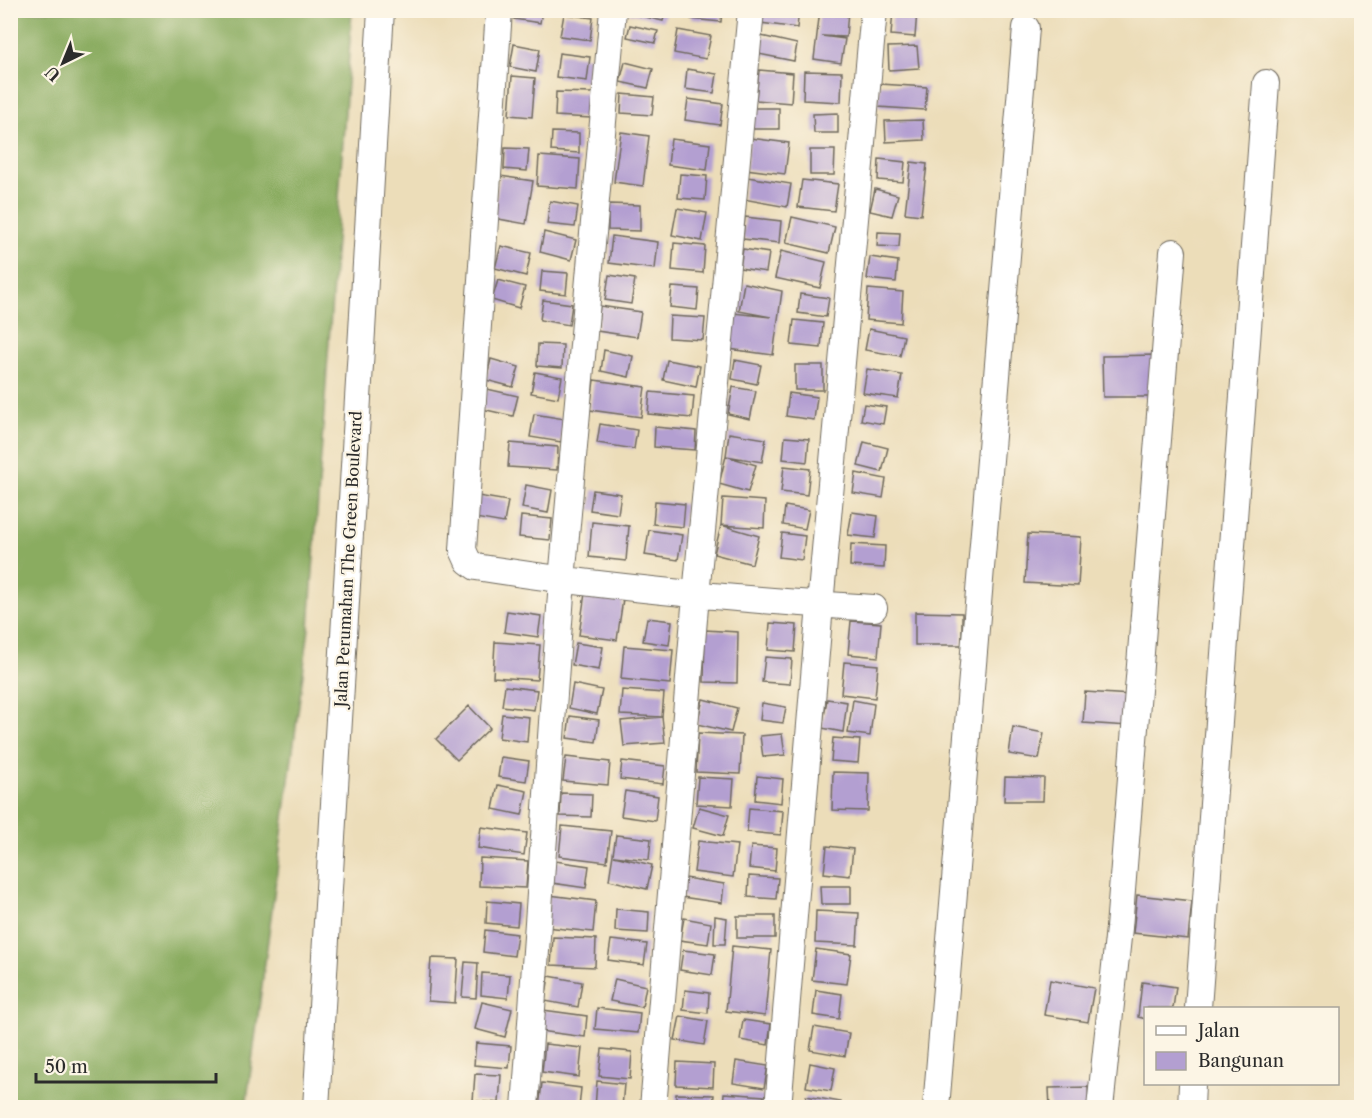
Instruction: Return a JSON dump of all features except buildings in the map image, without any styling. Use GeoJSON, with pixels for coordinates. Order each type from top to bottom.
{"type":"FeatureCollection","features":[{"type":"Feature","properties":{"kind":"street","name":"Jalan Perumahan The Green Boulevard"},"geometry":{"type":"LineString","coordinates":[[316,1107],[381,10]]}},
{"type":"Feature","properties":{"kind":"street"},"geometry":{"type":"LineString","coordinates":[[499,10],[463,550],[468,561],[476,567],[562,580],[696,595],[874,608]]}},
{"type":"Feature","properties":{"kind":"street"},"geometry":{"type":"LineString","coordinates":[[525,1107],[562,580],[613,10]]}},
{"type":"Feature","properties":{"kind":"street"},"geometry":{"type":"LineString","coordinates":[[653,1107],[696,595],[751,10]]}},
{"type":"Feature","properties":{"kind":"street"},"geometry":{"type":"LineString","coordinates":[[777,1107],[874,10]]}},
{"type":"Feature","properties":{"kind":"street"},"geometry":{"type":"LineString","coordinates":[[936,1107],[1026,28]]}},
{"type":"Feature","properties":{"kind":"street"},"geometry":{"type":"LineString","coordinates":[[1197,1007],[1266,83]]}},
{"type":"Feature","properties":{"kind":"street"},"geometry":{"type":"LineString","coordinates":[[1100,1107],[1119,928],[1173,252]]}},
{"type":"Feature","properties":{"kind":"street"},"geometry":{"type":"LineString","coordinates":[[1191,1107],[1192,1085]]}},
{"type":"Feature","properties":{"kind":"green space"},"geometry":{"type":"Polygon","coordinates":[[[10,11],[352,11],[309,628],[246,1107],[11,1107],[10,11]]]}}]}
